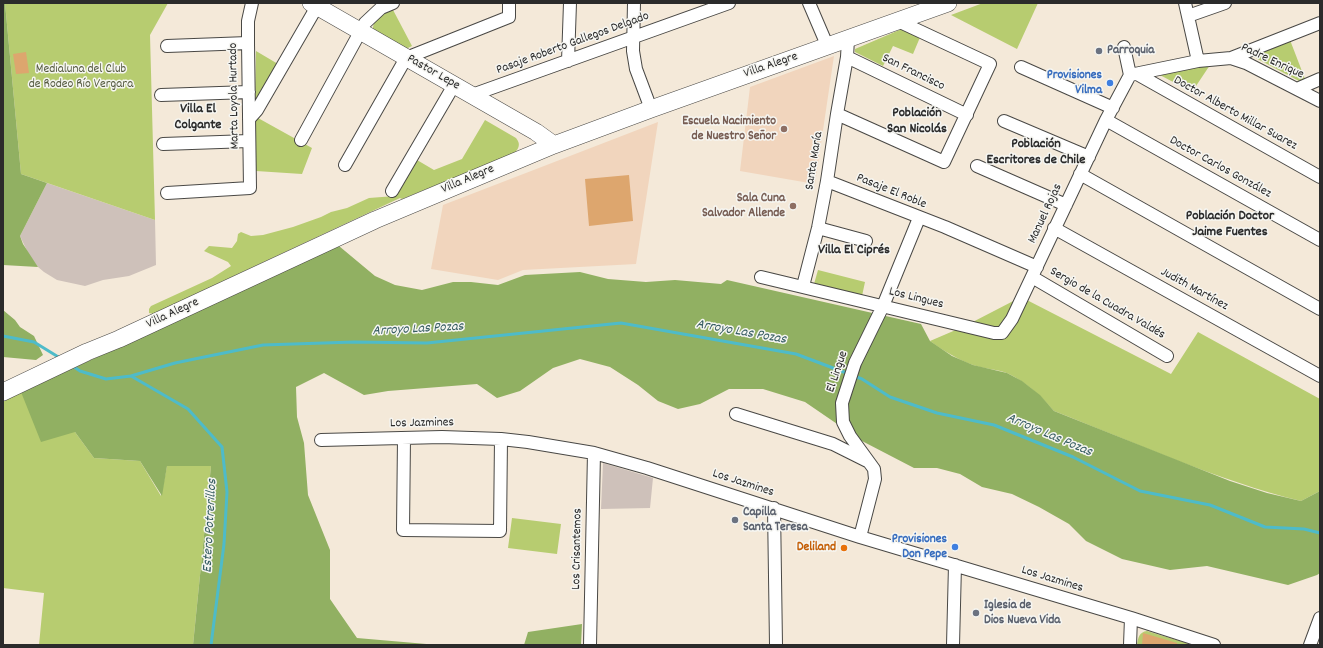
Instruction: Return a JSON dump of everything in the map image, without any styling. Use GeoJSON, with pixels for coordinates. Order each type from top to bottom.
{"type":"FeatureCollection","features":[{"type":"Feature","properties":{"kind":"main road","name":"Villa Alegre"},"geometry":{"type":"LineString","coordinates":[[3,392],[375,220],[554,145],[827,45],[848,39],[948,3]]}},
{"type":"Feature","properties":{"kind":"main road","name":"Pastor Lepe"},"geometry":{"type":"LineString","coordinates":[[316,4],[361,32],[536,132],[554,145]]}},
{"type":"Feature","properties":{"kind":"street","name":"Marta Loyola Hurtado"},"geometry":{"type":"LineString","coordinates":[[167,193],[250,188],[248,21],[252,3]]}},
{"type":"Feature","properties":{"kind":"street"},"geometry":{"type":"LineString","coordinates":[[300,140],[365,23],[380,6],[393,3]]}},
{"type":"Feature","properties":{"kind":"street"},"geometry":{"type":"LineString","coordinates":[[346,165],[406,58],[509,17],[509,3]]}},
{"type":"Feature","properties":{"kind":"street"},"geometry":{"type":"LineString","coordinates":[[568,61],[570,3]]}},
{"type":"Feature","properties":{"kind":"street"},"geometry":{"type":"LineString","coordinates":[[634,3],[633,51],[636,69],[651,109]]}},
{"type":"Feature","properties":{"kind":"street","name":"Pasaje Roberto Gallegos Delgado"},"geometry":{"type":"LineString","coordinates":[[472,95],[729,3]]}},
{"type":"Feature","properties":{"kind":"street"},"geometry":{"type":"LineString","coordinates":[[810,3],[827,45]]}},
{"type":"Feature","properties":{"kind":"street"},"geometry":{"type":"LineString","coordinates":[[1124,47],[1133,75],[1198,61],[1186,3]]}},
{"type":"Feature","properties":{"kind":"street"},"geometry":{"type":"LineString","coordinates":[[1188,16],[1226,3]]}},
{"type":"Feature","properties":{"kind":"street"},"geometry":{"type":"LineString","coordinates":[[249,119],[257,110],[316,4]]}},
{"type":"Feature","properties":{"kind":"street"},"geometry":{"type":"LineString","coordinates":[[837,114],[944,162],[990,64],[898,21]]}},
{"type":"Feature","properties":{"kind":"street"},"geometry":{"type":"LineString","coordinates":[[1231,58],[1320,23]]}},
{"type":"Feature","properties":{"kind":"street","name":"Santa María"},"geometry":{"type":"LineString","coordinates":[[803,286],[818,228],[827,181],[847,57],[848,39]]}},
{"type":"Feature","properties":{"kind":"street"},"geometry":{"type":"LineString","coordinates":[[167,46],[248,43]]}},
{"type":"Feature","properties":{"kind":"street","name":"San Francisco"},"geometry":{"type":"LineString","coordinates":[[847,57],[967,115]]}},
{"type":"Feature","properties":{"kind":"street","name":"Padre Enrique"},"geometry":{"type":"LineString","coordinates":[[1198,61],[1231,58],[1320,101]]}},
{"type":"Feature","properties":{"kind":"street"},"geometry":{"type":"LineString","coordinates":[[1021,66],[1113,108]]}},
{"type":"Feature","properties":{"kind":"street","name":"Manuel Rojas"},"geometry":{"type":"LineString","coordinates":[[1035,272],[1054,228],[1106,120],[1133,75]]}},
{"type":"Feature","properties":{"kind":"street","name":"Doctor Alberto Millar Suarez"},"geometry":{"type":"LineString","coordinates":[[1133,75],[1320,177]]}},
{"type":"Feature","properties":{"kind":"street"},"geometry":{"type":"LineString","coordinates":[[1297,89],[1320,79]]}},
{"type":"Feature","properties":{"kind":"street"},"geometry":{"type":"LineString","coordinates":[[392,191],[454,85]]}},
{"type":"Feature","properties":{"kind":"street"},"geometry":{"type":"LineString","coordinates":[[161,95],[249,92]]}},
{"type":"Feature","properties":{"kind":"street","name":"Doctor Carlos González"},"geometry":{"type":"LineString","coordinates":[[1106,120],[1320,240]]}},
{"type":"Feature","properties":{"kind":"street"},"geometry":{"type":"LineString","coordinates":[[1004,121],[1089,157]]}},
{"type":"Feature","properties":{"kind":"street"},"geometry":{"type":"LineString","coordinates":[[163,144],[249,141]]}},
{"type":"Feature","properties":{"kind":"street"},"geometry":{"type":"LineString","coordinates":[[977,166],[1066,205]]}},
{"type":"Feature","properties":{"kind":"street"},"geometry":{"type":"LineString","coordinates":[[1080,174],[1320,309]]}},
{"type":"Feature","properties":{"kind":"street","name":"Pasaje El Roble"},"geometry":{"type":"LineString","coordinates":[[827,181],[946,228],[1035,272]]}},
{"type":"Feature","properties":{"kind":"street","name":"El Lingue"},"geometry":{"type":"LineString","coordinates":[[860,537],[875,479],[874,469],[850,436],[843,422],[842,403],[855,363],[883,306],[919,218]]}},
{"type":"Feature","properties":{"kind":"street"},"geometry":{"type":"LineString","coordinates":[[818,228],[866,241]]}},
{"type":"Feature","properties":{"kind":"street","name":"Judith Martínez"},"geometry":{"type":"LineString","coordinates":[[1054,228],[1320,376]]}},
{"type":"Feature","properties":{"kind":"street","name":"Los Lingues"},"geometry":{"type":"LineString","coordinates":[[761,277],[994,333],[1002,333],[1012,319],[1035,272]]}},
{"type":"Feature","properties":{"kind":"street","name":"Sergio de la Cuadra Valdés"},"geometry":{"type":"LineString","coordinates":[[1035,272],[1167,356]]}},
{"type":"Feature","properties":{"kind":"street"},"geometry":{"type":"LineString","coordinates":[[736,414],[833,444],[868,461]]}},
{"type":"Feature","properties":{"kind":"street","name":"Los Jazmines"},"geometry":{"type":"LineString","coordinates":[[321,440],[442,437],[501,439],[594,453],[774,508],[860,537],[1131,618],[1214,645]]}},
{"type":"Feature","properties":{"kind":"street"},"geometry":{"type":"LineString","coordinates":[[404,438],[403,530],[500,531],[501,439]]}},
{"type":"Feature","properties":{"kind":"street","name":"Los Crisantemos"},"geometry":{"type":"LineString","coordinates":[[590,645],[594,453]]}},
{"type":"Feature","properties":{"kind":"street"},"geometry":{"type":"LineString","coordinates":[[774,508],[776,645]]}},
{"type":"Feature","properties":{"kind":"street"},"geometry":{"type":"LineString","coordinates":[[953,645],[955,566]]}},
{"type":"Feature","properties":{"kind":"street"},"geometry":{"type":"LineString","coordinates":[[1130,645],[1131,618]]}},
{"type":"Feature","properties":{"kind":"street"},"geometry":{"type":"LineString","coordinates":[[1310,645],[1320,618]]}},
{"type":"Feature","properties":{"kind":"shaded area","name":"Escuela Nacimiento de Nuestro Señor"},"geometry":{"type":"Polygon","coordinates":[[[834,56],[815,184],[740,171],[750,87],[834,56]]]}},
{"type":"Feature","properties":{"kind":"shaded area"},"geometry":{"type":"Polygon","coordinates":[[[658,122],[636,264],[523,270],[498,280],[431,269],[443,205],[658,122]]]}},
{"type":"Feature","properties":{"kind":"shaded area"},"geometry":{"type":"Polygon","coordinates":[[[47,183],[155,220],[156,265],[129,276],[103,280],[85,286],[57,280],[44,272],[29,255],[20,236],[47,183]]]}},
{"type":"Feature","properties":{"kind":"shaded area"},"geometry":{"type":"Polygon","coordinates":[[[603,463],[653,478],[650,508],[601,509],[603,463]]]}},
{"type":"Feature","properties":{"kind":"green space"},"geometry":{"type":"Polygon","coordinates":[[[3,3],[5,3],[21,174],[47,183],[20,236],[23,244],[38,267],[3,265],[3,3]]]}},
{"type":"Feature","properties":{"kind":"green space","name":"Medialuna del Club de Rodeo Río Vergara"},"geometry":{"type":"Polygon","coordinates":[[[5,3],[168,3],[150,35],[155,220],[21,174],[5,3]]]}},
{"type":"Feature","properties":{"kind":"green space"},"geometry":{"type":"Polygon","coordinates":[[[983,3],[1038,3],[1017,49],[951,15],[983,3]]]}},
{"type":"Feature","properties":{"kind":"green space"},"geometry":{"type":"Polygon","coordinates":[[[392,8],[412,46],[406,49],[373,31],[376,20],[392,8]]]}},
{"type":"Feature","properties":{"kind":"green space"},"geometry":{"type":"Polygon","coordinates":[[[904,28],[921,35],[913,54],[893,46],[883,66],[855,52],[855,49],[904,28]]]}},
{"type":"Feature","properties":{"kind":"green space"},"geometry":{"type":"Polygon","coordinates":[[[1290,40],[1305,79],[1299,81],[1252,56],[1290,40]]]}},
{"type":"Feature","properties":{"kind":"green space"},"geometry":{"type":"Polygon","coordinates":[[[256,51],[278,64],[255,103],[256,51]]]}},
{"type":"Feature","properties":{"kind":"green space"},"geometry":{"type":"Polygon","coordinates":[[[1210,65],[1192,92],[1158,74],[1159,71],[1210,65]]]}},
{"type":"Feature","properties":{"kind":"green space"},"geometry":{"type":"Polygon","coordinates":[[[258,118],[312,148],[302,174],[256,171],[255,120],[258,118]]]}},
{"type":"Feature","properties":{"kind":"green space"},"geometry":{"type":"Polygon","coordinates":[[[485,120],[516,138],[519,146],[514,154],[402,199],[400,198],[153,314],[149,313],[151,306],[212,278],[231,266],[228,262],[204,251],[209,246],[232,248],[237,241],[238,234],[241,232],[251,236],[263,235],[293,227],[331,212],[347,208],[369,198],[395,196],[417,160],[434,170],[462,159],[485,120]]]}},
{"type":"Feature","properties":{"kind":"green space"},"geometry":{"type":"Polygon","coordinates":[[[339,246],[375,276],[395,285],[422,290],[453,282],[498,285],[525,275],[580,272],[608,279],[646,282],[675,280],[721,284],[727,280],[921,324],[930,341],[952,356],[973,365],[1007,373],[1022,381],[1040,395],[1054,411],[1230,481],[1267,493],[1301,501],[1320,491],[1320,573],[1288,585],[1207,566],[1170,570],[1122,559],[1086,541],[1069,524],[1012,494],[982,487],[960,474],[937,468],[914,468],[862,441],[805,402],[763,389],[729,389],[700,404],[678,409],[658,401],[638,385],[610,367],[580,359],[553,368],[520,391],[497,398],[477,384],[388,391],[364,395],[324,373],[296,387],[297,417],[304,443],[308,495],[330,550],[330,599],[357,638],[438,645],[193,645],[211,466],[167,466],[162,496],[140,461],[94,458],[75,432],[41,442],[21,392],[339,246]]]}},
{"type":"Feature","properties":{"kind":"green space"},"geometry":{"type":"Polygon","coordinates":[[[818,270],[865,282],[862,296],[814,284],[818,270]]]}},
{"type":"Feature","properties":{"kind":"green space"},"geometry":{"type":"Polygon","coordinates":[[[1021,297],[1171,374],[1198,332],[1320,399],[1320,491],[1301,501],[1238,483],[1207,472],[1054,411],[1022,381],[1005,372],[967,363],[930,341],[965,326],[1021,297]]]}},
{"type":"Feature","properties":{"kind":"green space"},"geometry":{"type":"Polygon","coordinates":[[[3,310],[15,320],[20,327],[34,336],[43,355],[36,360],[3,357],[3,310]]]}},
{"type":"Feature","properties":{"kind":"green space"},"geometry":{"type":"Polygon","coordinates":[[[21,392],[75,432],[94,458],[140,461],[161,496],[167,466],[211,466],[193,645],[39,645],[44,593],[3,588],[3,400],[21,392]]]}},
{"type":"Feature","properties":{"kind":"green space"},"geometry":{"type":"Polygon","coordinates":[[[512,518],[561,524],[557,554],[508,548],[512,518]]]}},
{"type":"Feature","properties":{"kind":"green space"},"geometry":{"type":"Polygon","coordinates":[[[582,624],[581,645],[524,645],[528,632],[582,624]]]}},
{"type":"Feature","properties":{"kind":"green space"},"geometry":{"type":"Polygon","coordinates":[[[1147,631],[1193,645],[1137,645],[1138,638],[1141,634],[1147,631]]]}},
{"type":"Feature","properties":{"kind":"building"},"geometry":{"type":"Polygon","coordinates":[[[26,52],[29,73],[16,74],[13,54],[26,52]]]}},
{"type":"Feature","properties":{"kind":"building"},"geometry":{"type":"Polygon","coordinates":[[[629,175],[633,221],[589,226],[585,179],[629,175]]]}},
{"type":"Feature","properties":{"kind":"building"},"geometry":{"type":"Polygon","coordinates":[[[1143,633],[1177,643],[1177,645],[1142,645],[1143,633]]]}},
{"type":"Feature","properties":{"kind":"waterway","name":"Arroyo Las Pozas"},"geometry":{"type":"LineString","coordinates":[[131,376],[175,363],[263,345],[354,342],[427,343],[621,323],[796,354],[849,374]]}},
{"type":"Feature","properties":{"kind":"waterway","name":"Estero Potrerillos"},"geometry":{"type":"LineString","coordinates":[[3,336],[34,342],[60,358]]}},
{"type":"Feature","properties":{"kind":"waterway","name":"Estero Potrerillos"},"geometry":{"type":"LineString","coordinates":[[71,365],[80,371],[106,379],[131,376],[188,409],[222,447],[227,492],[224,544],[211,645]]}},
{"type":"Feature","properties":{"kind":"waterway","name":"Arroyo Las Pozas"},"geometry":{"type":"LineString","coordinates":[[854,376],[862,379],[890,397],[937,413],[994,425],[1073,457],[1140,491],[1210,505],[1265,527],[1304,529],[1320,533]]}},
{"type":"Feature","properties":{"kind":"place","name":"Parroquia"},"geometry":{"type":"Point","coordinates":[1099,51]}},
{"type":"Feature","properties":{"kind":"place","name":"Provisiones Vilma"},"geometry":{"type":"Point","coordinates":[1110,83]}},
{"type":"Feature","properties":{"kind":"place","name":"Escuela Nacimiento de Nuestro Señor"},"geometry":{"type":"Point","coordinates":[784,129]}},
{"type":"Feature","properties":{"kind":"place","name":"Sala Cuna Salvador Allende"},"geometry":{"type":"Point","coordinates":[793,206]}},
{"type":"Feature","properties":{"kind":"place","name":"Capilla Santa Teresa"},"geometry":{"type":"Point","coordinates":[735,520]}},
{"type":"Feature","properties":{"kind":"place","name":"Provisiones Don Pepe"},"geometry":{"type":"Point","coordinates":[955,547]}},
{"type":"Feature","properties":{"kind":"place","name":"Deliland"},"geometry":{"type":"Point","coordinates":[844,548]}},
{"type":"Feature","properties":{"kind":"place","name":"Iglesia de Dios Nueva Vida"},"geometry":{"type":"Point","coordinates":[976,613]}},
{"type":"Feature","properties":{"kind":"district","name":"Villa El Colgante"},"geometry":{"type":"Point","coordinates":[198,118]}},
{"type":"Feature","properties":{"kind":"district","name":"Población San Nicolás"},"geometry":{"type":"Point","coordinates":[917,122]}},
{"type":"Feature","properties":{"kind":"district","name":"Población Escritores de Chile"},"geometry":{"type":"Point","coordinates":[1036,154]}},
{"type":"Feature","properties":{"kind":"district","name":"Población Doctor Jaime Fuentes"},"geometry":{"type":"Point","coordinates":[1230,226]}},
{"type":"Feature","properties":{"kind":"district","name":"Villa El Ciprés"},"geometry":{"type":"Point","coordinates":[854,251]}}]}
